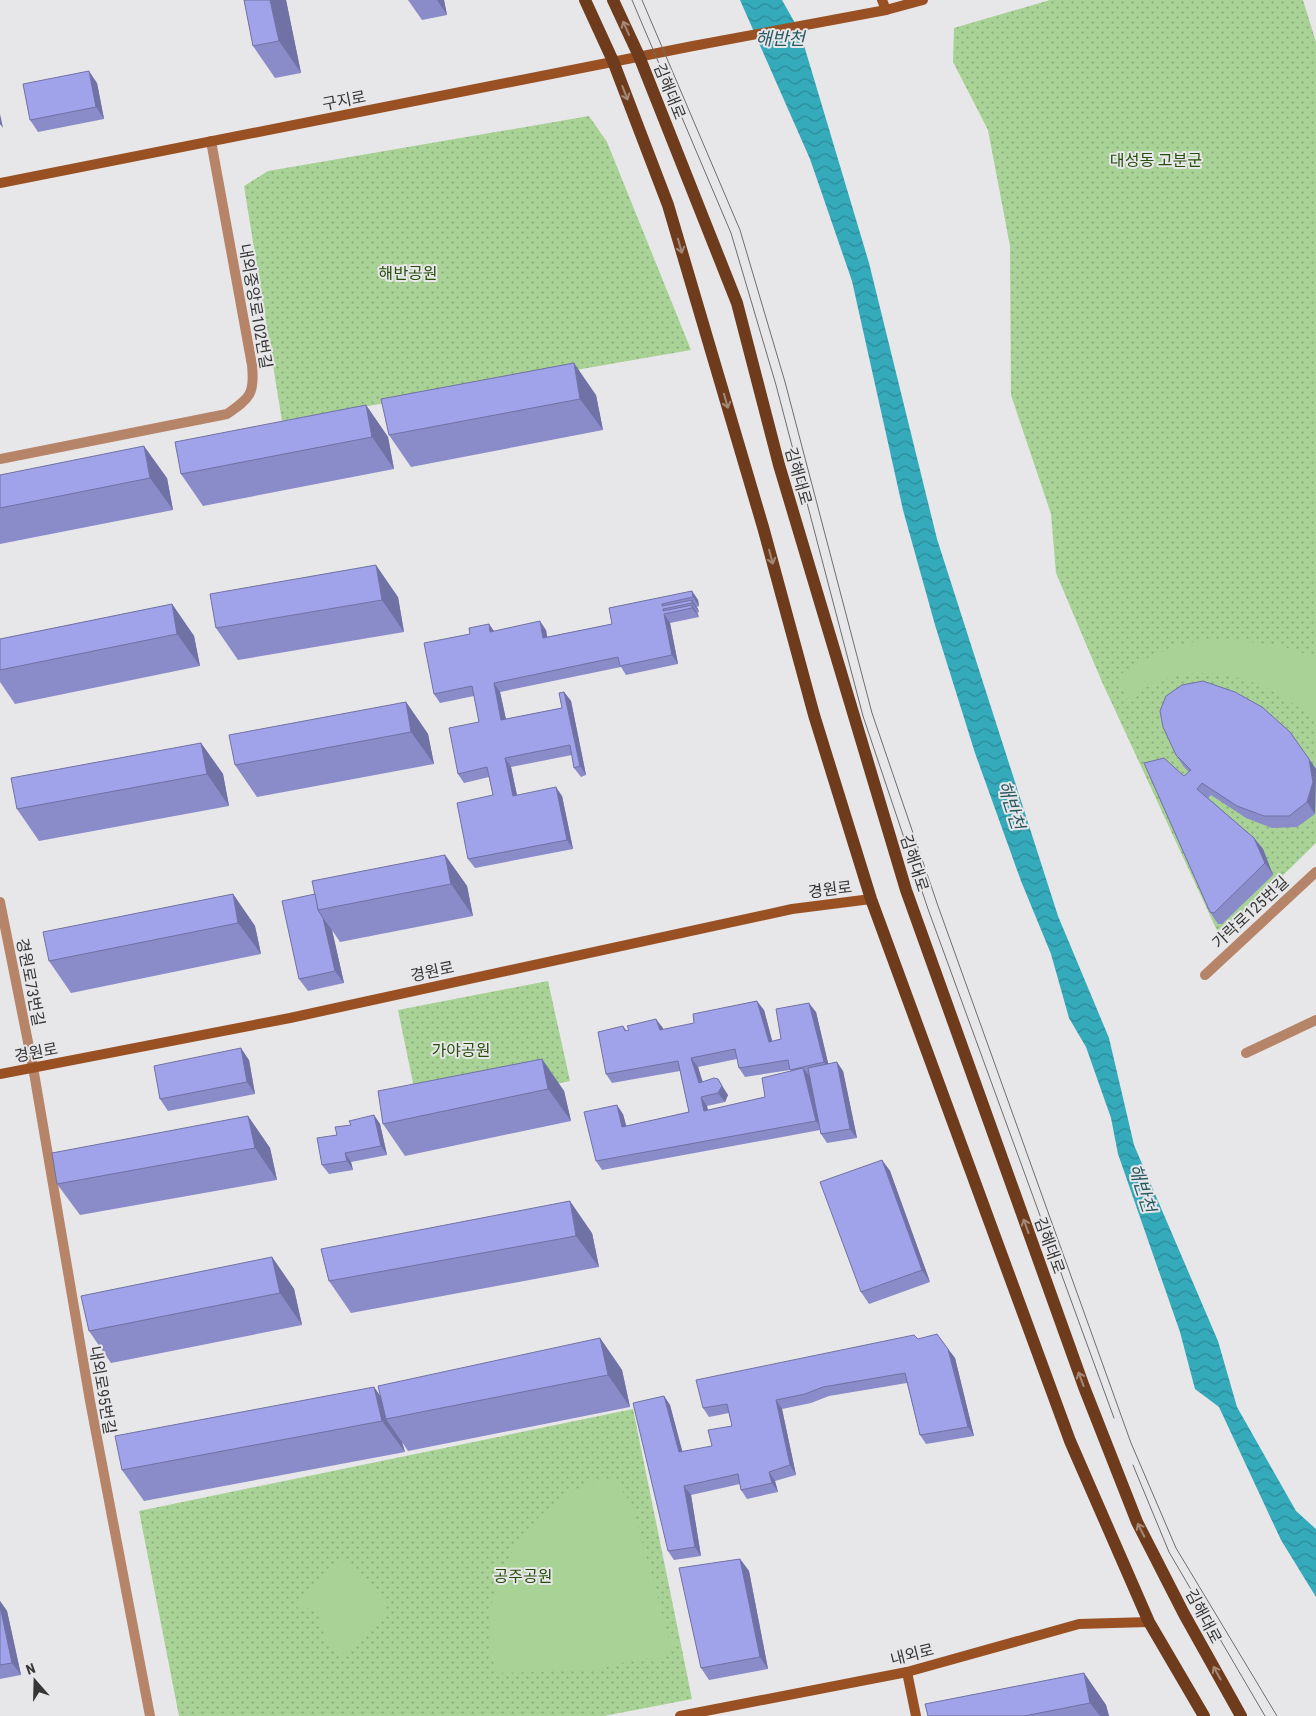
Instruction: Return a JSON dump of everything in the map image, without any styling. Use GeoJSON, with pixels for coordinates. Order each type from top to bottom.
{"type":"FeatureCollection","features":[{"type":"Feature","properties":{"kind":"main road"},"geometry":{"type":"LineString","coordinates":[[584,0],[613,61],[668,205],[763,527],[814,715],[871,899],[1070,1441],[1149,1622],[1204,1716]]}},
{"type":"Feature","properties":{"kind":"main road","name":"김해대로"},"geometry":{"type":"LineString","coordinates":[[613,0],[639,56],[737,303],[779,465],[841,680],[906,890],[1084,1387],[1137,1522],[1184,1614],[1241,1716]]}},
{"type":"Feature","properties":{"kind":"street"},"geometry":{"type":"LineString","coordinates":[[882,0],[886,10],[923,0]]}},
{"type":"Feature","properties":{"kind":"street","name":"구지로"},"geometry":{"type":"LineString","coordinates":[[0,183],[613,61],[886,10]]}},
{"type":"Feature","properties":{"kind":"street","name":"내외중앙로102번길"},"geometry":{"type":"LineString","coordinates":[[0,460],[227,414],[250,398],[254,382],[252,365],[211,141]]}},
{"type":"Feature","properties":{"kind":"street","name":"가락로125번길"},"geometry":{"type":"LineString","coordinates":[[1205,975],[1316,872]]}},
{"type":"Feature","properties":{"kind":"street","name":"경원로"},"geometry":{"type":"LineString","coordinates":[[0,1074],[280,1020],[792,909],[871,899]]}},
{"type":"Feature","properties":{"kind":"street","name":"경원로73번길"},"geometry":{"type":"LineString","coordinates":[[0,902],[34,1067]]}},
{"type":"Feature","properties":{"kind":"street"},"geometry":{"type":"LineString","coordinates":[[1246,1053],[1316,1020]]}},
{"type":"Feature","properties":{"kind":"street","name":"내외로95번길"},"geometry":{"type":"LineString","coordinates":[[34,1067],[90,1401],[150,1716]]}},
{"type":"Feature","properties":{"kind":"street","name":"내외로"},"geometry":{"type":"LineString","coordinates":[[680,1716],[907,1672],[1079,1624],[1149,1622]]}},
{"type":"Feature","properties":{"kind":"street"},"geometry":{"type":"LineString","coordinates":[[907,1672],[916,1716]]}},
{"type":"Feature","properties":{"kind":"green space","name":"대성동 고분군"},"geometry":{"type":"Polygon","coordinates":[[[1050,0],[1303,0],[1316,42],[1316,843],[1220,937],[1102,682],[1056,573],[1051,514],[1011,395],[1010,246],[988,130],[953,62],[954,28],[1050,0]]]}},
{"type":"Feature","properties":{"kind":"green space","name":"해반공원"},"geometry":{"type":"Polygon","coordinates":[[[589,116],[607,142],[691,350],[282,421],[244,186],[268,171],[589,116]]]}},
{"type":"Feature","properties":{"kind":"green space"},"geometry":{"type":"Polygon","coordinates":[[[1203,640],[1261,643],[1291,649],[1316,659],[1316,722],[1302,710],[1270,690],[1253,682],[1216,674],[1179,675],[1165,679],[1126,699],[1118,676],[1138,663],[1159,653],[1180,645],[1203,640]]]}},
{"type":"Feature","properties":{"kind":"green space","name":"가야공원"},"geometry":{"type":"Polygon","coordinates":[[[548,981],[570,1081],[419,1112],[398,1010],[548,981]]]}},
{"type":"Feature","properties":{"kind":"green space","name":"공주공원"},"geometry":{"type":"Polygon","coordinates":[[[633,1409],[692,1699],[604,1716],[179,1716],[139,1511],[633,1409]]]}},
{"type":"Feature","properties":{"kind":"green space"},"geometry":{"type":"Polygon","coordinates":[[[603,1478],[613,1480],[632,1504],[669,1639],[675,1643],[664,1659],[641,1658],[596,1670],[497,1673],[490,1643],[491,1613],[497,1583],[510,1555],[528,1529],[550,1507],[575,1490],[603,1478]]]}},
{"type":"Feature","properties":{"kind":"green space"},"geometry":{"type":"Polygon","coordinates":[[[345,1559],[385,1601],[388,1615],[341,1655],[326,1640],[315,1607],[300,1610],[295,1604],[345,1559]]]}},
{"type":"Feature","properties":{"kind":"water","name":"해반천"},"geometry":{"type":"Polygon","coordinates":[[[740,0],[782,0],[800,32],[869,263],[937,539],[1058,916],[1109,1038],[1134,1145],[1218,1341],[1237,1407],[1296,1511],[1316,1529],[1316,1597],[1281,1540],[1219,1407],[1195,1389],[1180,1332],[1118,1154],[1111,1118],[1086,1047],[1069,1018],[1051,954],[1021,881],[975,753],[935,625],[903,510],[852,281],[810,159],[740,0]]]}},
{"type":"Feature","properties":{"kind":"building"},"geometry":{"type":"Polygon","coordinates":[[[244,0],[270,0],[279,41],[253,46],[244,0]]]}},
{"type":"Feature","properties":{"kind":"building"},"geometry":{"type":"Polygon","coordinates":[[[89,71],[96,107],[30,120],[23,84],[89,71]]]}},
{"type":"Feature","properties":{"kind":"building"},"geometry":{"type":"Polygon","coordinates":[[[574,363],[580,399],[389,435],[381,399],[574,363]]]}},
{"type":"Feature","properties":{"kind":"building"},"geometry":{"type":"Polygon","coordinates":[[[366,405],[372,437],[181,474],[175,442],[366,405]]]}},
{"type":"Feature","properties":{"kind":"building"},"geometry":{"type":"Polygon","coordinates":[[[144,446],[150,478],[0,508],[0,475],[144,446]]]}},
{"type":"Feature","properties":{"kind":"building"},"geometry":{"type":"Polygon","coordinates":[[[376,565],[382,600],[216,628],[210,594],[376,565]]]}},
{"type":"Feature","properties":{"kind":"building"},"geometry":{"type":"Polygon","coordinates":[[[692,591],[693,597],[662,604],[662,606],[692,600],[692,603],[663,609],[663,611],[692,605],[692,608],[664,614],[672,655],[620,666],[618,657],[494,683],[501,720],[562,708],[559,693],[564,692],[580,766],[574,768],[570,745],[505,758],[513,796],[556,787],[567,840],[468,859],[457,803],[493,795],[487,767],[458,774],[449,728],[479,722],[472,686],[434,694],[424,643],[470,634],[469,628],[489,624],[490,632],[540,621],[543,638],[612,624],[609,608],[692,591]]]}},
{"type":"Feature","properties":{"kind":"building"},"geometry":{"type":"Polygon","coordinates":[[[172,604],[177,634],[0,670],[0,639],[172,604]]]}},
{"type":"Feature","properties":{"kind":"building"},"geometry":{"type":"Polygon","coordinates":[[[1203,681],[1235,692],[1262,707],[1290,732],[1309,759],[1313,782],[1307,802],[1289,816],[1264,816],[1237,806],[1202,783],[1197,789],[1254,838],[1265,863],[1214,913],[1210,912],[1144,763],[1164,758],[1184,776],[1191,770],[1176,755],[1163,727],[1160,711],[1166,696],[1182,685],[1203,681]]]}},
{"type":"Feature","properties":{"kind":"building"},"geometry":{"type":"Polygon","coordinates":[[[406,702],[411,732],[235,765],[229,735],[406,702]]]}},
{"type":"Feature","properties":{"kind":"building"},"geometry":{"type":"Polygon","coordinates":[[[201,743],[207,774],[17,809],[11,778],[201,743]]]}},
{"type":"Feature","properties":{"kind":"building"},"geometry":{"type":"Polygon","coordinates":[[[445,855],[451,884],[318,910],[312,881],[445,855]]]}},
{"type":"Feature","properties":{"kind":"building"},"geometry":{"type":"Polygon","coordinates":[[[233,894],[238,923],[49,961],[43,932],[233,894]]]}},
{"type":"Feature","properties":{"kind":"building"},"geometry":{"type":"Polygon","coordinates":[[[315,894],[318,910],[323,918],[335,971],[299,979],[282,901],[315,894]]]}},
{"type":"Feature","properties":{"kind":"building"},"geometry":{"type":"Polygon","coordinates":[[[757,1001],[769,1042],[781,1039],[776,1009],[809,1003],[824,1062],[790,1070],[788,1060],[739,1068],[735,1049],[691,1058],[699,1083],[714,1078],[718,1079],[722,1086],[718,1093],[701,1097],[704,1111],[765,1097],[762,1078],[803,1068],[816,1121],[596,1161],[584,1112],[617,1105],[622,1127],[689,1112],[678,1061],[606,1074],[598,1032],[623,1026],[625,1031],[629,1030],[627,1026],[656,1019],[660,1030],[694,1023],[693,1014],[757,1001]]]}},
{"type":"Feature","properties":{"kind":"building"},"geometry":{"type":"Polygon","coordinates":[[[241,1048],[247,1082],[160,1099],[154,1066],[241,1048]]]}},
{"type":"Feature","properties":{"kind":"building"},"geometry":{"type":"Polygon","coordinates":[[[542,1059],[548,1089],[383,1124],[378,1091],[542,1059]]]}},
{"type":"Feature","properties":{"kind":"building"},"geometry":{"type":"Polygon","coordinates":[[[837,1062],[850,1129],[821,1134],[808,1068],[837,1062]]]}},
{"type":"Feature","properties":{"kind":"building"},"geometry":{"type":"Polygon","coordinates":[[[374,1115],[381,1146],[345,1153],[347,1161],[322,1165],[317,1138],[337,1135],[335,1127],[351,1125],[349,1121],[374,1115]]]}},
{"type":"Feature","properties":{"kind":"building"},"geometry":{"type":"Polygon","coordinates":[[[248,1116],[255,1148],[57,1184],[52,1153],[248,1116]]]}},
{"type":"Feature","properties":{"kind":"building"},"geometry":{"type":"Polygon","coordinates":[[[882,1160],[922,1270],[861,1292],[820,1182],[882,1160]]]}},
{"type":"Feature","properties":{"kind":"building"},"geometry":{"type":"Polygon","coordinates":[[[570,1201],[576,1236],[329,1281],[321,1249],[570,1201]]]}},
{"type":"Feature","properties":{"kind":"building"},"geometry":{"type":"Polygon","coordinates":[[[272,1257],[280,1293],[89,1331],[81,1296],[272,1257]]]}},
{"type":"Feature","properties":{"kind":"building"},"geometry":{"type":"Polygon","coordinates":[[[937,1334],[948,1349],[968,1427],[920,1435],[905,1373],[823,1387],[805,1394],[776,1400],[790,1465],[769,1472],[772,1483],[741,1490],[738,1474],[684,1486],[695,1547],[668,1551],[633,1403],[664,1396],[679,1452],[712,1446],[708,1430],[732,1426],[727,1404],[703,1408],[696,1380],[914,1335],[918,1339],[937,1334]]]}},
{"type":"Feature","properties":{"kind":"building"},"geometry":{"type":"Polygon","coordinates":[[[600,1338],[608,1375],[386,1419],[378,1386],[600,1338]]]}},
{"type":"Feature","properties":{"kind":"building"},"geometry":{"type":"Polygon","coordinates":[[[374,1387],[382,1421],[122,1470],[115,1436],[374,1387]]]}},
{"type":"Feature","properties":{"kind":"building"},"geometry":{"type":"Polygon","coordinates":[[[740,1559],[760,1657],[701,1668],[679,1568],[740,1559]]]}},
{"type":"Feature","properties":{"kind":"building"},"geometry":{"type":"Polygon","coordinates":[[[0,1606],[12,1663],[0,1665],[0,1606]]]}},
{"type":"Feature","properties":{"kind":"building"},"geometry":{"type":"Polygon","coordinates":[[[1084,1673],[1090,1703],[1024,1716],[928,1716],[925,1704],[1084,1673]]]}},
{"type":"Feature","properties":{"kind":"tram line"},"geometry":{"type":"LineString","coordinates":[[632,0],[731,233],[776,385],[863,716],[928,909],[1114,1418]]}},
{"type":"Feature","properties":{"kind":"tram line"},"geometry":{"type":"LineString","coordinates":[[642,0],[740,230],[785,382],[872,713],[938,906],[1131,1443],[1176,1548],[1277,1716]]}},
{"type":"Feature","properties":{"kind":"tram line"},"geometry":{"type":"LineString","coordinates":[[1133,1465],[1169,1552],[1265,1716]]}}]}
